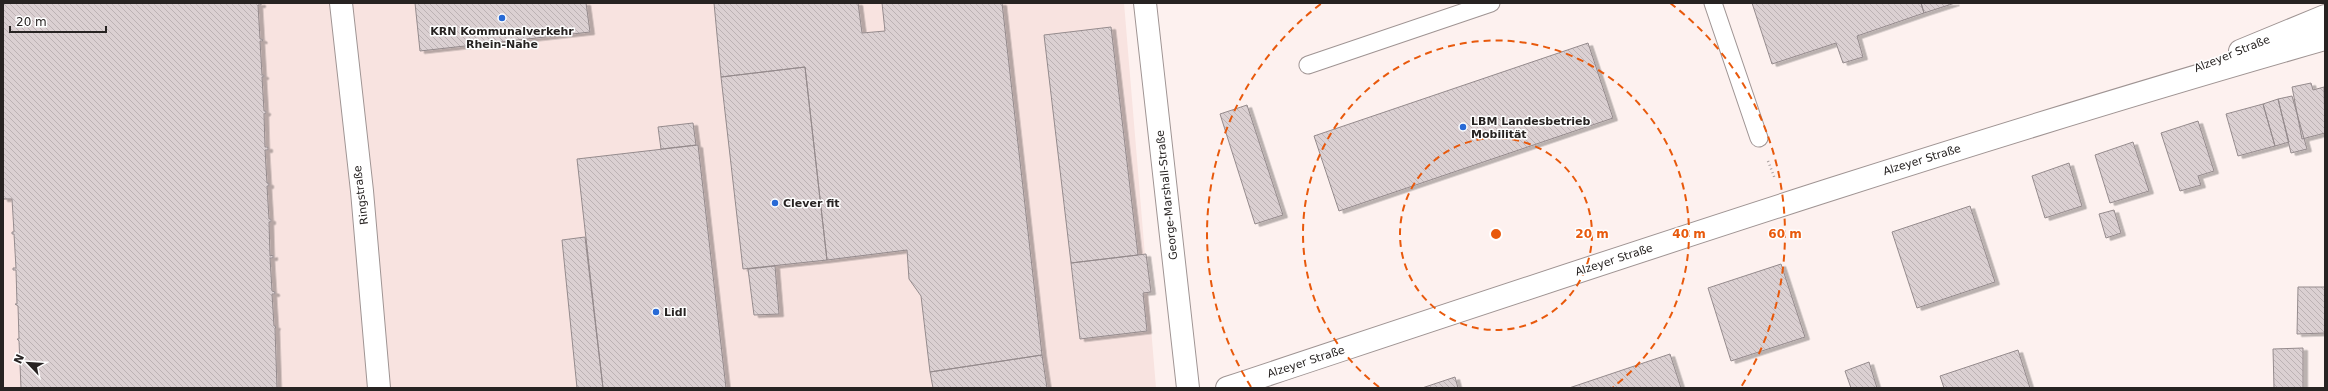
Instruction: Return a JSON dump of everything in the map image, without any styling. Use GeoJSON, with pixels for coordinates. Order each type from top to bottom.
{"type":"FeatureCollection","features":[{"type":"Feature","properties":{"kind":"main road","name":"Ringstraße"},"geometry":{"type":"LineString","coordinates":[[341,3],[362,191],[379,388]]}},
{"type":"Feature","properties":{"kind":"main road","name":"George-Marshall-Straße"},"geometry":{"type":"LineString","coordinates":[[1146,3],[1188,388]]}},
{"type":"Feature","properties":{"kind":"main road","name":"Alzeyer Straße"},"geometry":{"type":"LineString","coordinates":[[2138,92],[2325,16]]}},
{"type":"Feature","properties":{"kind":"main road","name":"Alzeyer Straße"},"geometry":{"type":"LineString","coordinates":[[1227,388],[1784,203],[2138,92],[2325,39]]}},
{"type":"Feature","properties":{"kind":"lane"},"geometry":{"type":"LineString","coordinates":[[1308,65],[1491,3]]}},
{"type":"Feature","properties":{"kind":"lane"},"geometry":{"type":"LineString","coordinates":[[1713,3],[1759,138]]}},
{"type":"Feature","properties":{"kind":"path"},"geometry":{"type":"LineString","coordinates":[[1759,138],[1784,203]]}},
{"type":"Feature","properties":{"kind":"shaded area"},"geometry":{"type":"Polygon","coordinates":[[[3,3],[1124,3],[1156,388],[3,388],[3,3]]]}},
{"type":"Feature","properties":{"kind":"building"},"geometry":{"type":"Polygon","coordinates":[[[3,3],[261,3],[261,5],[258,5],[260,39],[263,41],[260,41],[262,75],[264,75],[264,77],[262,77],[264,111],[266,111],[264,114],[265,147],[268,147],[268,150],[265,150],[267,183],[269,183],[269,186],[267,186],[269,219],[271,219],[271,222],[269,222],[270,256],[273,255],[273,258],[270,258],[272,291],[275,292],[275,294],[272,294],[274,326],[276,326],[277,388],[21,388],[19,341],[17,339],[19,339],[18,306],[15,304],[17,304],[16,270],[13,270],[13,268],[16,268],[14,234],[12,234],[12,232],[14,232],[12,199],[3,199],[3,3]]]}},
{"type":"Feature","properties":{"kind":"building","name":"KRN Kommunalverkehr Rhein-Nahe"},"geometry":{"type":"Polygon","coordinates":[[[415,3],[586,3],[590,32],[420,51],[415,3]]]}},
{"type":"Feature","properties":{"kind":"building"},"geometry":{"type":"Polygon","coordinates":[[[714,3],[858,3],[862,33],[885,31],[882,3],[1002,3],[1042,355],[930,372],[921,296],[909,279],[907,250],[827,260],[805,67],[721,77],[714,3]]]}},
{"type":"Feature","properties":{"kind":"building"},"geometry":{"type":"Polygon","coordinates":[[[1752,3],[1921,3],[1924,13],[1857,36],[1863,57],[1843,63],[1836,43],[1772,64],[1752,3]]]}},
{"type":"Feature","properties":{"kind":"building"},"geometry":{"type":"Polygon","coordinates":[[[1921,3],[1955,3],[1924,13],[1921,3]]]}},
{"type":"Feature","properties":{"kind":"building"},"geometry":{"type":"Polygon","coordinates":[[[1111,27],[1138,255],[1071,263],[1044,35],[1111,27]]]}},
{"type":"Feature","properties":{"kind":"building","name":"LBM Landesbetrieb Mobilität"},"geometry":{"type":"Polygon","coordinates":[[[1588,43],[1613,118],[1339,211],[1314,136],[1588,43]]]}},
{"type":"Feature","properties":{"kind":"building"},"geometry":{"type":"Polygon","coordinates":[[[805,67],[827,260],[743,269],[721,77],[805,67]]]}},
{"type":"Feature","properties":{"kind":"building"},"geometry":{"type":"Polygon","coordinates":[[[2311,83],[2313,90],[2324,87],[2325,133],[2302,139],[2292,87],[2311,83]]]}},
{"type":"Feature","properties":{"kind":"building"},"geometry":{"type":"Polygon","coordinates":[[[2292,96],[2307,149],[2291,153],[2278,99],[2292,96]]]}},
{"type":"Feature","properties":{"kind":"building"},"geometry":{"type":"Polygon","coordinates":[[[2278,99],[2289,142],[2275,146],[2263,104],[2278,99]]]}},
{"type":"Feature","properties":{"kind":"building"},"geometry":{"type":"Polygon","coordinates":[[[2263,104],[2275,146],[2238,156],[2226,114],[2263,104]]]}},
{"type":"Feature","properties":{"kind":"building"},"geometry":{"type":"Polygon","coordinates":[[[1247,105],[1283,215],[1255,224],[1220,114],[1247,105]]]}},
{"type":"Feature","properties":{"kind":"building"},"geometry":{"type":"Polygon","coordinates":[[[2198,121],[2214,171],[2198,176],[2201,185],[2180,191],[2161,133],[2198,121]]]}},
{"type":"Feature","properties":{"kind":"building"},"geometry":{"type":"Polygon","coordinates":[[[693,123],[696,145],[661,149],[658,127],[693,123]]]}},
{"type":"Feature","properties":{"kind":"building"},"geometry":{"type":"Polygon","coordinates":[[[2133,142],[2149,191],[2110,203],[2095,155],[2133,142]]]}},
{"type":"Feature","properties":{"kind":"building","name":"Lidl"},"geometry":{"type":"Polygon","coordinates":[[[698,145],[726,388],[603,388],[577,159],[698,145]]]}},
{"type":"Feature","properties":{"kind":"building"},"geometry":{"type":"Polygon","coordinates":[[[2069,163],[2082,206],[2045,218],[2032,176],[2069,163]]]}},
{"type":"Feature","properties":{"kind":"building"},"geometry":{"type":"Polygon","coordinates":[[[1970,206],[1995,282],[1917,308],[1892,232],[1970,206]]]}},
{"type":"Feature","properties":{"kind":"building"},"geometry":{"type":"Polygon","coordinates":[[[2114,210],[2121,233],[2106,238],[2099,214],[2114,210]]]}},
{"type":"Feature","properties":{"kind":"building"},"geometry":{"type":"Polygon","coordinates":[[[585,237],[603,388],[577,388],[562,240],[585,237]]]}},
{"type":"Feature","properties":{"kind":"building"},"geometry":{"type":"Polygon","coordinates":[[[1146,254],[1151,292],[1143,293],[1147,331],[1080,339],[1071,263],[1146,254]]]}},
{"type":"Feature","properties":{"kind":"building"},"geometry":{"type":"Polygon","coordinates":[[[1781,264],[1805,337],[1731,361],[1708,288],[1781,264]]]}},
{"type":"Feature","properties":{"kind":"building"},"geometry":{"type":"Polygon","coordinates":[[[775,266],[779,314],[754,315],[748,269],[775,266]]]}},
{"type":"Feature","properties":{"kind":"building"},"geometry":{"type":"Polygon","coordinates":[[[2298,287],[2325,287],[2325,333],[2297,334],[2298,287]]]}},
{"type":"Feature","properties":{"kind":"building"},"geometry":{"type":"Polygon","coordinates":[[[2303,348],[2303,388],[2274,388],[2273,349],[2303,348]]]}},
{"type":"Feature","properties":{"kind":"building"},"geometry":{"type":"Polygon","coordinates":[[[2018,350],[2030,388],[1944,388],[1940,376],[2018,350]]]}},
{"type":"Feature","properties":{"kind":"building"},"geometry":{"type":"Polygon","coordinates":[[[1670,354],[1681,388],[1569,388],[1670,354]]]}},
{"type":"Feature","properties":{"kind":"building"},"geometry":{"type":"Polygon","coordinates":[[[1042,355],[1047,388],[933,388],[930,372],[1042,355]]]}},
{"type":"Feature","properties":{"kind":"building"},"geometry":{"type":"Polygon","coordinates":[[[1869,362],[1877,388],[1851,388],[1845,371],[1869,362]]]}},
{"type":"Feature","properties":{"kind":"building"},"geometry":{"type":"Polygon","coordinates":[[[1455,377],[1458,388],[1422,388],[1455,377]]]}},
{"type":"Feature","properties":{"kind":"place","name":"KRN Kommunalverkehr Rhein-Nahe"},"geometry":{"type":"Point","coordinates":[502,18]}},
{"type":"Feature","properties":{"kind":"place","name":"LBM Landesbetrieb Mobilität"},"geometry":{"type":"Point","coordinates":[1463,127]}},
{"type":"Feature","properties":{"kind":"place","name":"Clever fit"},"geometry":{"type":"Point","coordinates":[775,203]}},
{"type":"Feature","properties":{"kind":"place","name":"Lidl"},"geometry":{"type":"Point","coordinates":[656,312]}}]}
